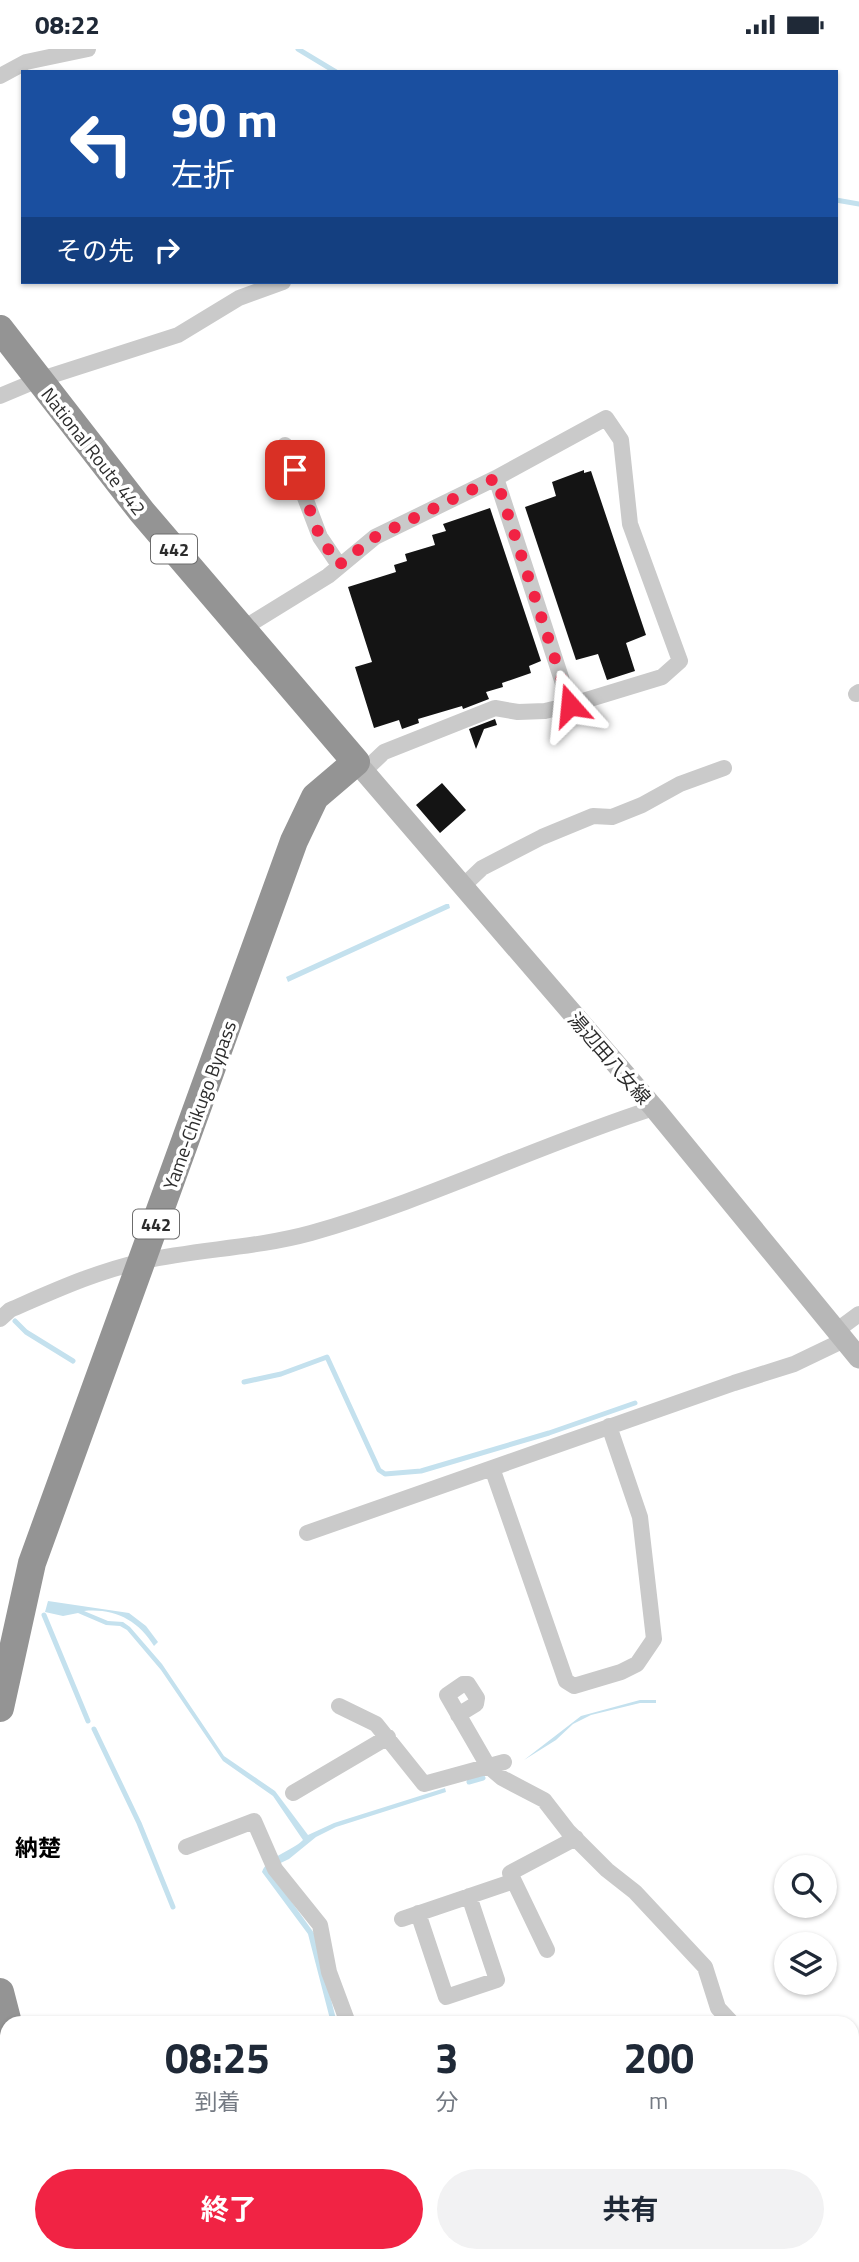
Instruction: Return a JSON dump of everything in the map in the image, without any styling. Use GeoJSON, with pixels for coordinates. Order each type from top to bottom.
{"type":"FeatureCollection","features":[{"type":"Feature","properties":{"kind":"highway","name":"National Route 442"},"geometry":{"type":"LineString","coordinates":[[0,329],[142,512],[360,766]]}},
{"type":"Feature","properties":{"kind":"highway","name":"Yame-Chikugo Bypass"},"geometry":{"type":"LineString","coordinates":[[0,1708],[32,1563],[294,841],[315,797],[360,766]]}},
{"type":"Feature","properties":{"kind":"highway"},"geometry":{"type":"LineString","coordinates":[[0,1992],[6,2016]]}},
{"type":"Feature","properties":{"kind":"main road","name":"湯辺田八女線"},"geometry":{"type":"LineString","coordinates":[[360,766],[653,1108],[859,1358]]}},
{"type":"Feature","properties":{"kind":"street"},"geometry":{"type":"LineString","coordinates":[[0,76],[26,62],[88,49]]}},
{"type":"Feature","properties":{"kind":"street"},"geometry":{"type":"LineString","coordinates":[[0,396],[38,380],[178,335],[239,298],[277,284]]}},
{"type":"Feature","properties":{"kind":"street"},"geometry":{"type":"LineString","coordinates":[[242,629],[328,576],[375,537],[496,478],[606,418],[621,440],[631,524],[680,661],[662,677],[570,705],[545,711],[518,712],[495,708],[384,752],[360,766]]}},
{"type":"Feature","properties":{"kind":"street"},"geometry":{"type":"LineString","coordinates":[[285,445],[320,537],[339,565]]}},
{"type":"Feature","properties":{"kind":"street"},"geometry":{"type":"LineString","coordinates":[[496,478],[570,705]]}},
{"type":"Feature","properties":{"kind":"street"},"geometry":{"type":"LineString","coordinates":[[463,886],[482,868],[542,837],[593,816],[612,817],[642,805],[680,784],[723,768]]}},
{"type":"Feature","properties":{"kind":"street"},"geometry":{"type":"LineString","coordinates":[[0,1319],[10,1310],[102,1271],[143,1261],[231,1246],[252,1246],[310,1233],[374,1212],[653,1108]]}},
{"type":"Feature","properties":{"kind":"street"},"geometry":{"type":"LineString","coordinates":[[307,1533],[794,1364],[840,1335],[859,1314]]}},
{"type":"Feature","properties":{"kind":"street"},"geometry":{"type":"LineString","coordinates":[[492,1468],[566,1681],[574,1686],[621,1672],[636,1664],[654,1639],[640,1517],[610,1426]]}},
{"type":"Feature","properties":{"kind":"street"},"geometry":{"type":"LineString","coordinates":[[339,1706],[376,1724],[424,1784],[496,1764]]}},
{"type":"Feature","properties":{"kind":"street"},"geometry":{"type":"LineString","coordinates":[[458,1715],[496,1764],[502,1778],[544,1800],[607,1870],[635,1892],[705,1966],[718,2008],[725,2016]]}},
{"type":"Feature","properties":{"kind":"street"},"geometry":{"type":"LineString","coordinates":[[293,1793],[388,1737]]}},
{"type":"Feature","properties":{"kind":"street"},"geometry":{"type":"LineString","coordinates":[[186,1847],[254,1821],[275,1869],[320,1926],[329,1972],[345,2016]]}},
{"type":"Feature","properties":{"kind":"street"},"geometry":{"type":"LineString","coordinates":[[547,1951],[510,1873],[576,1838]]}},
{"type":"Feature","properties":{"kind":"street"},"geometry":{"type":"LineString","coordinates":[[402,1919],[514,1881]]}},
{"type":"Feature","properties":{"kind":"street"},"geometry":{"type":"LineString","coordinates":[[418,1913],[437,1996],[446,1997],[497,1980],[469,1896]]}},
{"type":"Feature","properties":{"kind":"water"},"geometry":{"type":"Polygon","coordinates":[[[449,904],[450,908],[288,982],[286,977],[449,904]]]}},
{"type":"Feature","properties":{"kind":"water"},"geometry":{"type":"Polygon","coordinates":[[[48,1601],[129,1613],[146,1626],[158,1642],[154,1646],[141,1629],[124,1618],[105,1612],[84,1611],[108,1621],[123,1622],[130,1627],[162,1664],[224,1756],[275,1791],[308,1835],[334,1823],[445,1788],[446,1792],[336,1827],[316,1837],[289,1859],[268,1869],[314,1933],[335,2016],[329,2016],[308,1934],[262,1872],[274,1858],[303,1840],[273,1796],[223,1761],[161,1670],[127,1630],[120,1626],[106,1625],[78,1613],[63,1616],[45,1612],[48,1601]]]}},
{"type":"Feature","properties":{"kind":"water"},"geometry":{"type":"Polygon","coordinates":[[[640,1700],[656,1700],[656,1703],[640,1703],[591,1715],[573,1724],[556,1740],[524,1760],[581,1716],[640,1700]]]}},
{"type":"Feature","properties":{"kind":"building"},"geometry":{"type":"Polygon","coordinates":[[[584,470],[584,473],[591,471],[646,635],[626,643],[635,671],[607,680],[598,654],[576,660],[525,507],[556,496],[552,482],[584,470]]]}},
{"type":"Feature","properties":{"kind":"building"},"geometry":{"type":"Polygon","coordinates":[[[490,508],[541,661],[529,666],[531,673],[486,692],[489,699],[463,709],[462,706],[418,719],[419,723],[402,729],[399,720],[374,728],[355,667],[372,662],[348,587],[396,572],[394,565],[407,561],[405,554],[435,545],[432,535],[446,531],[443,524],[490,508]]]}},
{"type":"Feature","properties":{"kind":"building"},"geometry":{"type":"Polygon","coordinates":[[[495,719],[497,725],[484,729],[476,749],[469,729],[495,719]]]}},
{"type":"Feature","properties":{"kind":"building"},"geometry":{"type":"Polygon","coordinates":[[[442,783],[466,810],[440,833],[416,805],[442,783]]]}},
{"type":"Feature","properties":{"kind":"waterway"},"geometry":{"type":"LineString","coordinates":[[298,49],[333,70]]}},
{"type":"Feature","properties":{"kind":"waterway"},"geometry":{"type":"LineString","coordinates":[[838,200],[859,204]]}},
{"type":"Feature","properties":{"kind":"waterway"},"geometry":{"type":"LineString","coordinates":[[15,1321],[26,1332],[73,1361]]}},
{"type":"Feature","properties":{"kind":"waterway"},"geometry":{"type":"LineString","coordinates":[[244,1382],[281,1374],[327,1357],[379,1470],[385,1474],[421,1471],[549,1433],[635,1403]]}},
{"type":"Feature","properties":{"kind":"waterway"},"geometry":{"type":"LineString","coordinates":[[44,1615],[88,1721]]}},
{"type":"Feature","properties":{"kind":"waterway"},"geometry":{"type":"LineString","coordinates":[[94,1729],[139,1823],[173,1907]]}},
{"type":"Feature","properties":{"kind":"waterway"},"geometry":{"type":"LineString","coordinates":[[469,1782],[483,1778]]}},
{"type":"Feature","properties":{"kind":"district","name":"納楚"},"geometry":{"type":"Point","coordinates":[38,1847]}},
{"type":"Feature","properties":{"kind":"route"},"geometry":{"type":"LineString","coordinates":[[295,470],[320,537],[339,565],[375,537],[496,478],[570,705]]}}]}
